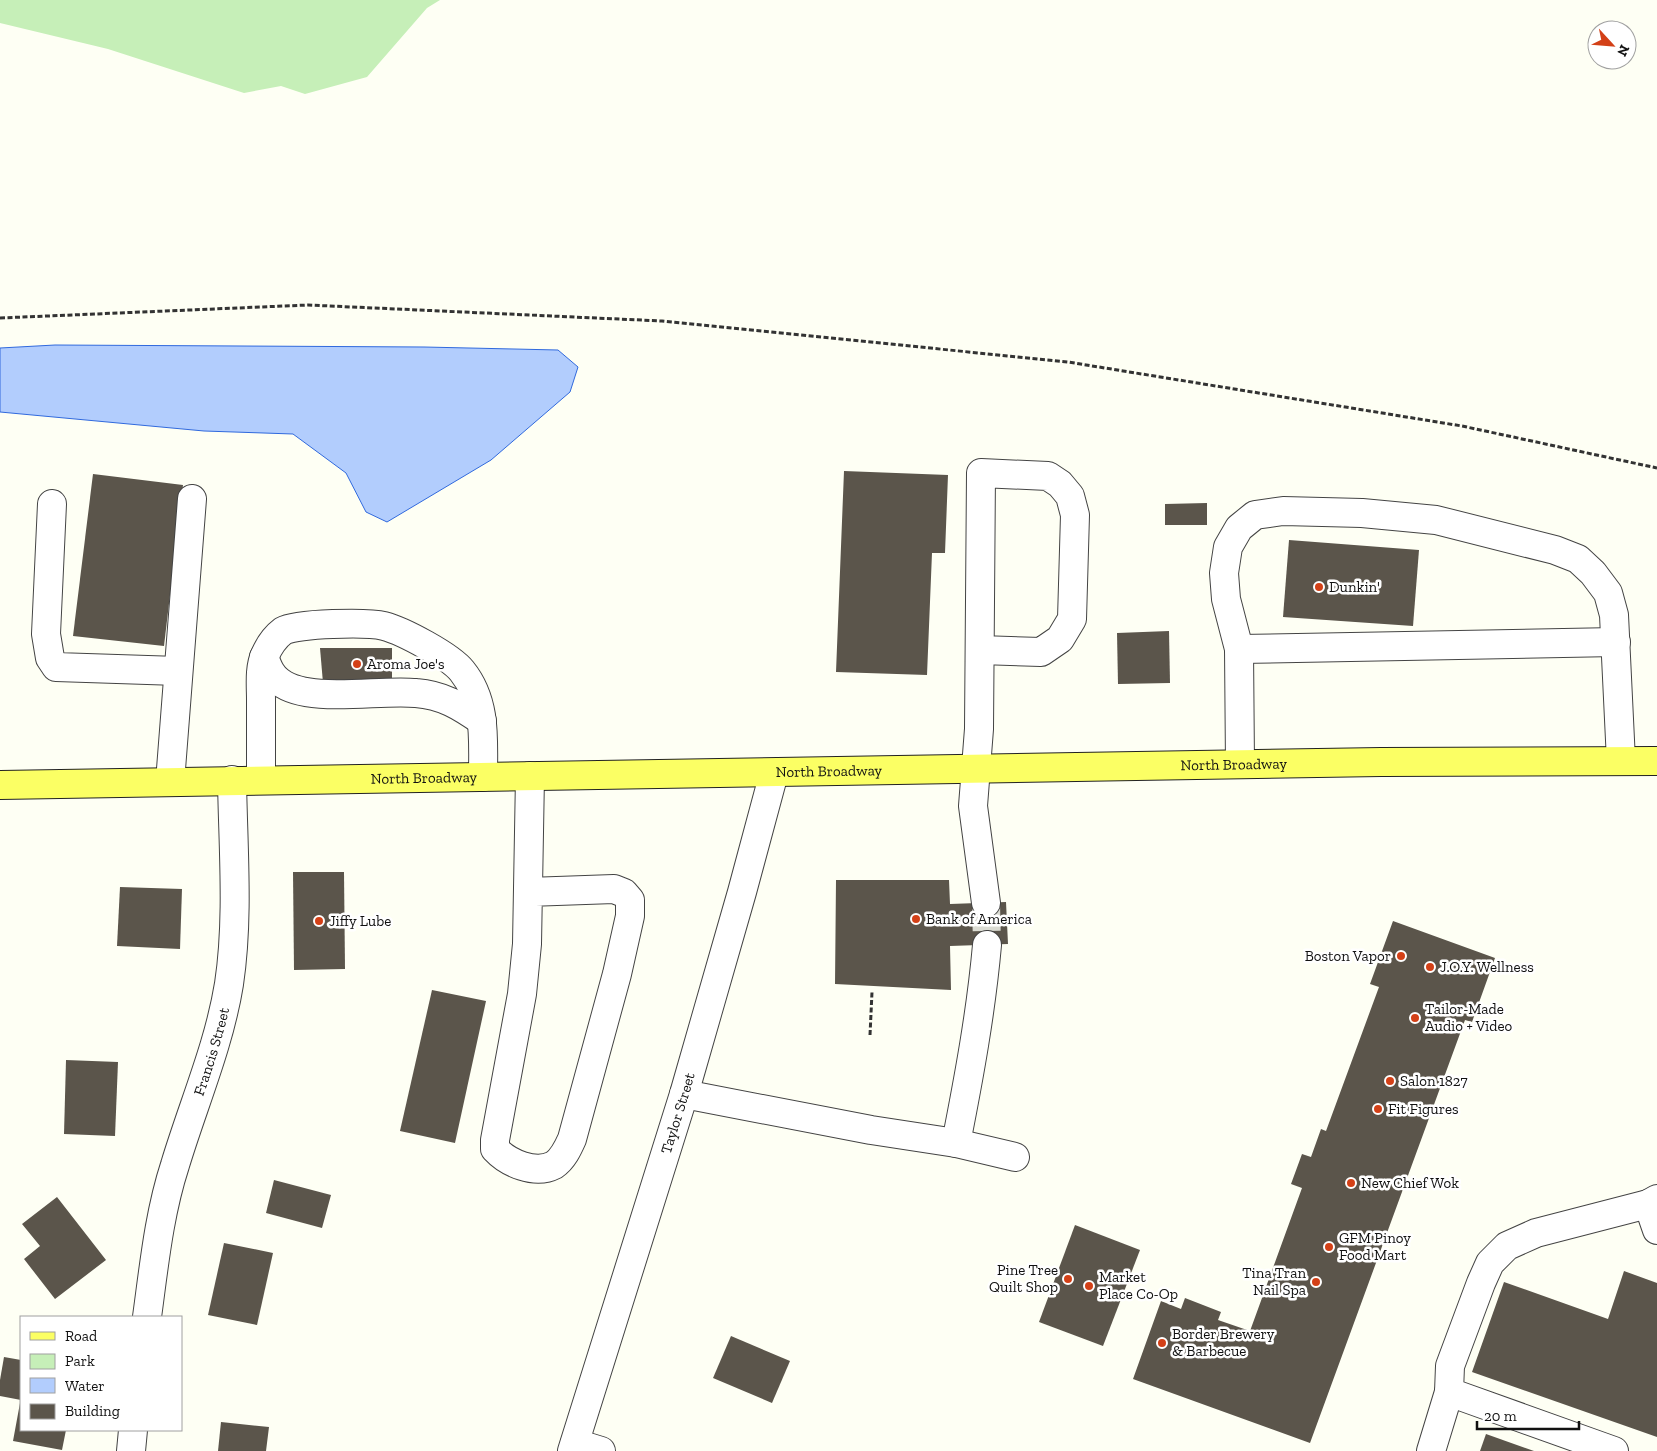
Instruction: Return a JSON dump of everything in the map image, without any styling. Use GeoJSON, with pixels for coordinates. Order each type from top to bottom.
{"type":"FeatureCollection","features":[{"type":"Feature","properties":{"kind":"main road","name":"North Broadway"},"geometry":{"type":"LineString","coordinates":[[0,785],[1240,764],[1657,762]]}},
{"type":"Feature","properties":{"kind":"street"},"geometry":{"type":"LineString","coordinates":[[980,650],[1041,652],[1060,639],[1072,619],[1075,515],[1070,496],[1060,484],[1048,476],[981,474],[979,729],[973,806],[986,903]]}},
{"type":"Feature","properties":{"kind":"street"},"geometry":{"type":"LineString","coordinates":[[170,782],[192,500]]}},
{"type":"Feature","properties":{"kind":"street"},"geometry":{"type":"LineString","coordinates":[[52,504],[46,634],[50,658],[56,667],[178,670]]}},
{"type":"Feature","properties":{"kind":"street"},"geometry":{"type":"LineString","coordinates":[[1240,764],[1239,649],[1226,599],[1224,574],[1228,547],[1239,528],[1254,514],[1283,511],[1362,513],[1436,520],[1555,550],[1578,559],[1593,573],[1608,592],[1614,615],[1621,761]]}},
{"type":"Feature","properties":{"kind":"street"},"geometry":{"type":"LineString","coordinates":[[261,780],[261,678],[264,657],[273,640],[283,631],[299,626],[338,624],[382,625],[398,631],[443,656],[462,670],[478,700],[482,721],[483,777]]}},
{"type":"Feature","properties":{"kind":"street"},"geometry":{"type":"LineString","coordinates":[[1239,649],[1616,642]]}},
{"type":"Feature","properties":{"kind":"street"},"geometry":{"type":"LineString","coordinates":[[264,657],[270,672],[279,682],[290,688],[308,693],[415,692],[435,696],[458,704],[482,721]]}},
{"type":"Feature","properties":{"kind":"street","name":"Taylor Street"},"geometry":{"type":"LineString","coordinates":[[574,1447],[684,1094],[774,773]]}},
{"type":"Feature","properties":{"kind":"street"},"geometry":{"type":"LineString","coordinates":[[528,892],[614,889],[624,893],[630,900],[630,916],[617,974],[572,1139],[566,1152],[555,1164],[544,1168],[531,1168],[516,1164],[502,1157],[495,1149],[495,1140],[522,994],[528,892],[530,776]]}},
{"type":"Feature","properties":{"kind":"street","name":"Francis Street"},"geometry":{"type":"LineString","coordinates":[[148,1316],[164,1207],[174,1166],[219,1032],[229,984],[234,931],[232,780]]}},
{"type":"Feature","properties":{"kind":"street"},"geometry":{"type":"LineString","coordinates":[[956,1143],[972,1062],[982,996],[987,945]]}},
{"type":"Feature","properties":{"kind":"street"},"geometry":{"type":"LineString","coordinates":[[684,1094],[871,1130],[956,1143],[1016,1157]]}},
{"type":"Feature","properties":{"kind":"street"},"geometry":{"type":"LineString","coordinates":[[1431,1451],[1449,1392],[1450,1366],[1490,1263],[1507,1246],[1536,1233],[1652,1202],[1657,1230]]}},
{"type":"Feature","properties":{"kind":"street"},"geometry":{"type":"LineString","coordinates":[[1449,1392],[1614,1451]]}},
{"type":"Feature","properties":{"kind":"street"},"geometry":{"type":"LineString","coordinates":[[131,1451],[133,1431]]}},
{"type":"Feature","properties":{"kind":"street"},"geometry":{"type":"LineString","coordinates":[[574,1447],[601,1451]]}},
{"type":"Feature","properties":{"kind":"path"},"geometry":{"type":"LineString","coordinates":[[0,318],[308,305],[662,320],[1068,362],[1462,426],[1657,468]]}},
{"type":"Feature","properties":{"kind":"path"},"geometry":{"type":"LineString","coordinates":[[870,1035],[872,992]]}},
{"type":"Feature","properties":{"kind":"green space"},"geometry":{"type":"Polygon","coordinates":[[[0,0],[440,0],[427,8],[367,77],[305,94],[281,86],[244,93],[108,49],[0,23],[0,0]]]}},
{"type":"Feature","properties":{"kind":"water"},"geometry":{"type":"Polygon","coordinates":[[[55,345],[424,347],[558,350],[578,367],[570,392],[491,460],[387,522],[366,512],[346,473],[293,434],[204,431],[0,412],[0,348],[55,345]]]}},
{"type":"Feature","properties":{"kind":"building"},"geometry":{"type":"Polygon","coordinates":[[[844,471],[948,475],[945,553],[932,553],[927,675],[836,672],[844,471]]]}},
{"type":"Feature","properties":{"kind":"building"},"geometry":{"type":"Polygon","coordinates":[[[93,474],[183,485],[164,646],[73,636],[93,474]]]}},
{"type":"Feature","properties":{"kind":"building"},"geometry":{"type":"Polygon","coordinates":[[[1207,503],[1207,525],[1165,525],[1165,504],[1207,503]]]}},
{"type":"Feature","properties":{"kind":"building"},"geometry":{"type":"Polygon","coordinates":[[[1289,540],[1419,550],[1413,626],[1283,617],[1289,540]]]}},
{"type":"Feature","properties":{"kind":"building"},"geometry":{"type":"Polygon","coordinates":[[[1169,631],[1170,683],[1118,684],[1117,633],[1169,631]]]}},
{"type":"Feature","properties":{"kind":"building","name":"Aroma Joe's"},"geometry":{"type":"Polygon","coordinates":[[[320,648],[392,648],[392,680],[323,683],[320,648]]]}},
{"type":"Feature","properties":{"kind":"building","name":"Jiffy Lube"},"geometry":{"type":"Polygon","coordinates":[[[293,872],[344,872],[345,969],[294,970],[293,872]]]}},
{"type":"Feature","properties":{"kind":"building"},"geometry":{"type":"Polygon","coordinates":[[[836,880],[949,880],[950,904],[1006,902],[1008,944],[950,946],[951,990],[835,984],[836,880]]]}},
{"type":"Feature","properties":{"kind":"building"},"geometry":{"type":"Polygon","coordinates":[[[120,887],[182,889],[180,949],[117,946],[120,887]]]}},
{"type":"Feature","properties":{"kind":"building"},"geometry":{"type":"Polygon","coordinates":[[[1393,921],[1495,958],[1472,1022],[1465,1020],[1310,1443],[1133,1379],[1161,1301],[1181,1309],[1185,1298],[1221,1312],[1218,1320],[1250,1331],[1302,1188],[1291,1184],[1302,1154],[1311,1157],[1321,1129],[1326,1131],[1379,987],[1370,984],[1393,921]]]}},
{"type":"Feature","properties":{"kind":"building"},"geometry":{"type":"Polygon","coordinates":[[[432,990],[486,1001],[455,1143],[400,1131],[432,990]]]}},
{"type":"Feature","properties":{"kind":"building"},"geometry":{"type":"Polygon","coordinates":[[[66,1060],[118,1062],[115,1136],[64,1134],[66,1060]]]}},
{"type":"Feature","properties":{"kind":"building"},"geometry":{"type":"Polygon","coordinates":[[[274,1180],[331,1195],[322,1228],[266,1213],[274,1180]]]}},
{"type":"Feature","properties":{"kind":"building"},"geometry":{"type":"Polygon","coordinates":[[[57,1197],[106,1260],[55,1299],[24,1259],[40,1246],[22,1224],[57,1197]]]}},
{"type":"Feature","properties":{"kind":"building","name":"Market Place Co-Op"},"geometry":{"type":"Polygon","coordinates":[[[1075,1225],[1140,1250],[1103,1346],[1039,1322],[1075,1225]]]}},
{"type":"Feature","properties":{"kind":"building"},"geometry":{"type":"Polygon","coordinates":[[[224,1243],[273,1253],[257,1325],[208,1315],[224,1243]]]}},
{"type":"Feature","properties":{"kind":"building"},"geometry":{"type":"Polygon","coordinates":[[[1624,1271],[1657,1283],[1657,1437],[1472,1372],[1504,1282],[1608,1319],[1624,1271]]]}},
{"type":"Feature","properties":{"kind":"building"},"geometry":{"type":"Polygon","coordinates":[[[731,1336],[790,1361],[772,1403],[713,1378],[731,1336]]]}},
{"type":"Feature","properties":{"kind":"building"},"geometry":{"type":"Polygon","coordinates":[[[4,1357],[20,1360],[20,1400],[0,1396],[0,1380],[4,1357]]]}},
{"type":"Feature","properties":{"kind":"building"},"geometry":{"type":"Polygon","coordinates":[[[20,1403],[20,1431],[66,1431],[62,1450],[13,1441],[20,1403]]]}},
{"type":"Feature","properties":{"kind":"building"},"geometry":{"type":"Polygon","coordinates":[[[221,1422],[269,1427],[266,1451],[218,1451],[221,1422]]]}},
{"type":"Feature","properties":{"kind":"building"},"geometry":{"type":"Polygon","coordinates":[[[1486,1434],[1534,1451],[1480,1451],[1486,1434]]]}},
{"type":"Feature","properties":{"kind":"tunnel"},"geometry":{"type":"LineString","coordinates":[[986,903],[987,945]]}},
{"type":"Feature","properties":{"kind":"place","name":"Dunkin'"},"geometry":{"type":"Point","coordinates":[1319,587]}},
{"type":"Feature","properties":{"kind":"place","name":"Aroma Joe's"},"geometry":{"type":"Point","coordinates":[357,664]}},
{"type":"Feature","properties":{"kind":"place","name":"Bank of America"},"geometry":{"type":"Point","coordinates":[916,919]}},
{"type":"Feature","properties":{"kind":"place","name":"Jiffy Lube"},"geometry":{"type":"Point","coordinates":[319,921]}},
{"type":"Feature","properties":{"kind":"place","name":"Boston Vapor"},"geometry":{"type":"Point","coordinates":[1401,956]}},
{"type":"Feature","properties":{"kind":"place","name":"J.O.Y. Wellness"},"geometry":{"type":"Point","coordinates":[1430,967]}},
{"type":"Feature","properties":{"kind":"place","name":"Tailor-Made Audio + Video"},"geometry":{"type":"Point","coordinates":[1415,1018]}},
{"type":"Feature","properties":{"kind":"place","name":"Salon 1827"},"geometry":{"type":"Point","coordinates":[1390,1081]}},
{"type":"Feature","properties":{"kind":"place","name":"Fit Figures"},"geometry":{"type":"Point","coordinates":[1378,1109]}},
{"type":"Feature","properties":{"kind":"place","name":"New Chief Wok"},"geometry":{"type":"Point","coordinates":[1351,1183]}},
{"type":"Feature","properties":{"kind":"place","name":"GFM Pinoy Food Mart"},"geometry":{"type":"Point","coordinates":[1329,1247]}},
{"type":"Feature","properties":{"kind":"place","name":"Pine Tree Quilt Shop"},"geometry":{"type":"Point","coordinates":[1068,1279]}},
{"type":"Feature","properties":{"kind":"place","name":"Tina Tran Nail Spa"},"geometry":{"type":"Point","coordinates":[1316,1282]}},
{"type":"Feature","properties":{"kind":"place","name":"Market Place Co-Op"},"geometry":{"type":"Point","coordinates":[1089,1286]}},
{"type":"Feature","properties":{"kind":"place","name":"Border Brewery & Barbecue"},"geometry":{"type":"Point","coordinates":[1162,1343]}}]}
